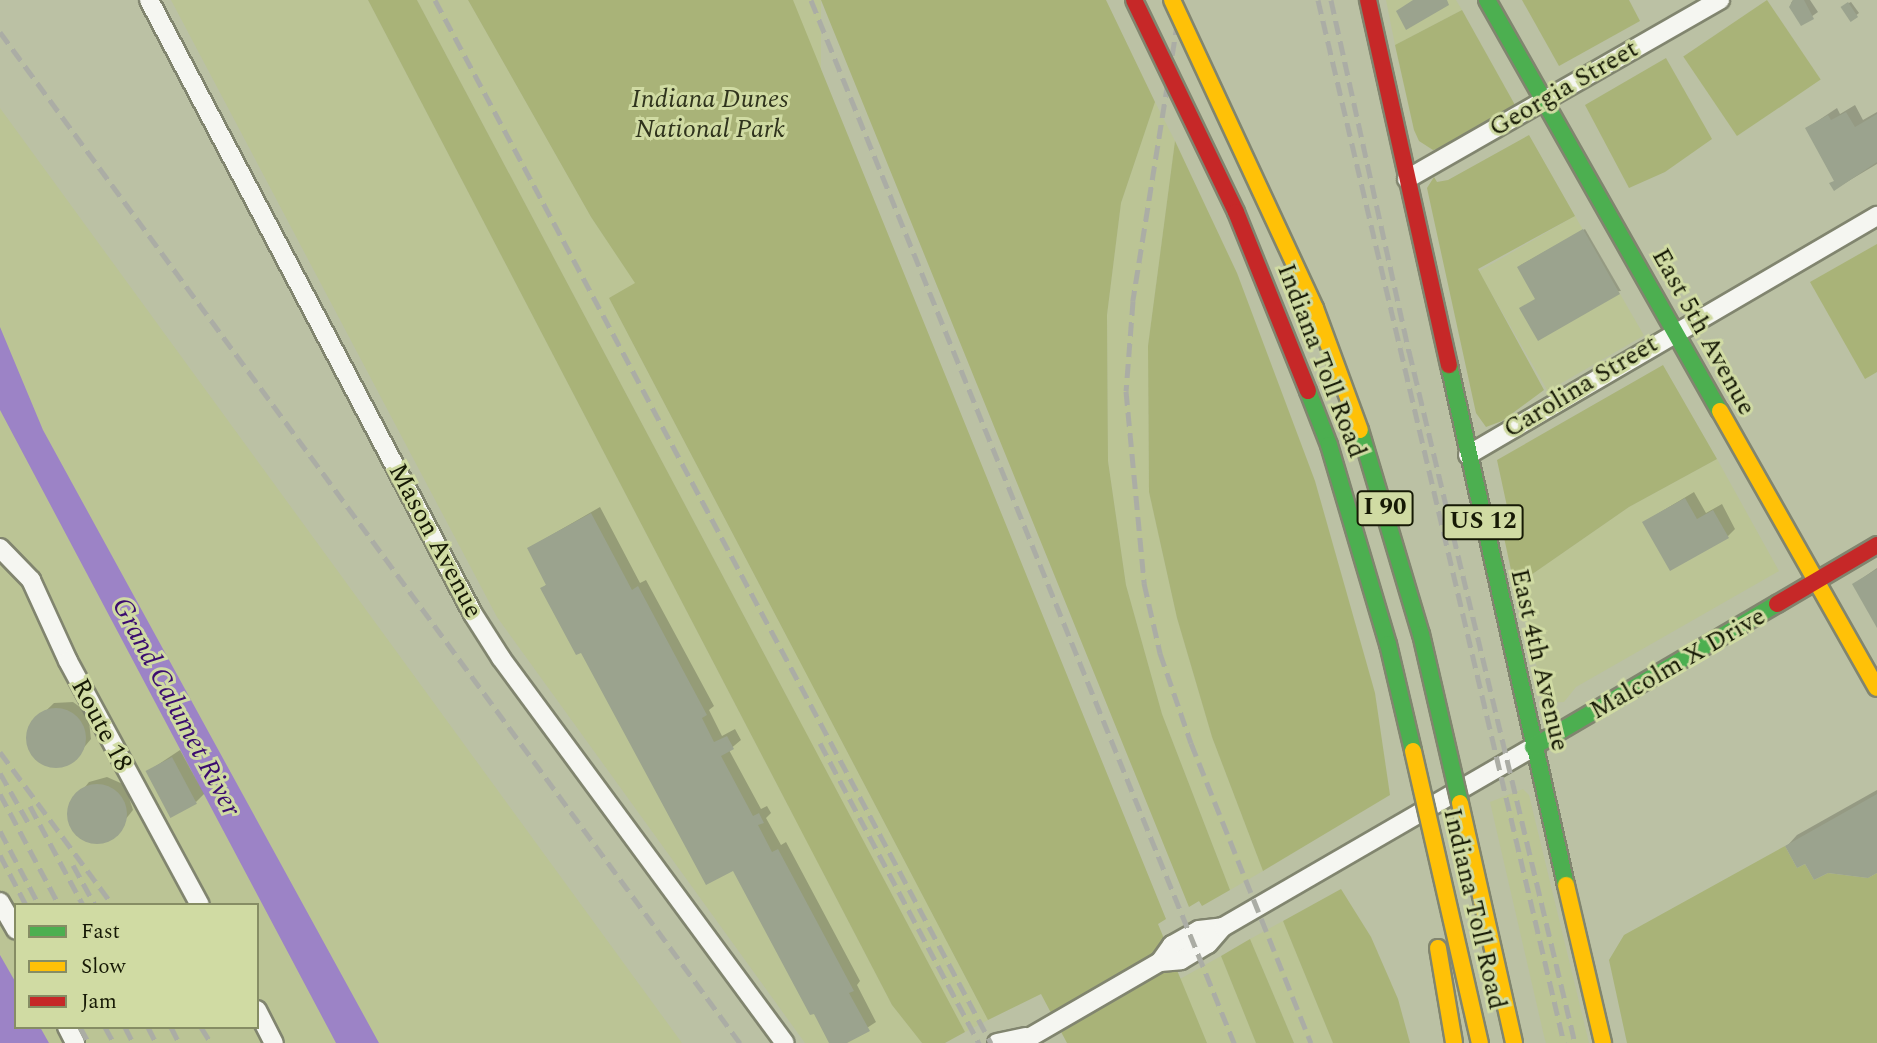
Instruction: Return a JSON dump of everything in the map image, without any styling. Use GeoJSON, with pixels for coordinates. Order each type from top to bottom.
{"type":"FeatureCollection","features":[{"type":"Feature","properties":{"kind":"main road","name":"Indiana Toll Road"},"geometry":{"type":"LineString","coordinates":[[1134,0],[1236,212],[1329,445],[1388,644],[1480,1043]]}},
{"type":"Feature","properties":{"kind":"main road","name":"Indiana Toll Road"},"geometry":{"type":"LineString","coordinates":[[1172,0],[1320,320],[1394,537],[1450,752],[1514,1043]]}},
{"type":"Feature","properties":{"kind":"main road","name":"East 4th Avenue"},"geometry":{"type":"LineString","coordinates":[[1368,0],[1533,747],[1603,1043]]}},
{"type":"Feature","properties":{"kind":"main road","name":"East 5th Avenue"},"geometry":{"type":"LineString","coordinates":[[1487,0],[1877,688]]}},
{"type":"Feature","properties":{"kind":"main road","name":"Malcolm X Drive"},"geometry":{"type":"LineString","coordinates":[[1533,747],[1782,605],[1816,580],[1877,545]]}},
{"type":"Feature","properties":{"kind":"main road"},"geometry":{"type":"LineString","coordinates":[[1450,752],[1507,929]]}},
{"type":"Feature","properties":{"kind":"main road"},"geometry":{"type":"LineString","coordinates":[[1418,773],[1454,1043]]}},
{"type":"Feature","properties":{"kind":"street","name":"Mason Avenue"},"geometry":{"type":"LineString","coordinates":[[149,0],[473,614],[501,658],[785,1043]]}},
{"type":"Feature","properties":{"kind":"street","name":"Georgia Street"},"geometry":{"type":"LineString","coordinates":[[1407,179],[1720,0]]}},
{"type":"Feature","properties":{"kind":"street","name":"Carolina Street"},"geometry":{"type":"LineString","coordinates":[[1468,455],[1674,331],[1877,216]]}},
{"type":"Feature","properties":{"kind":"street","name":"Route 18"},"geometry":{"type":"LineString","coordinates":[[0,548],[31,580],[68,661],[199,903]]}},
{"type":"Feature","properties":{"kind":"street","name":"Malcolm X Drive"},"geometry":{"type":"LineString","coordinates":[[997,1043],[1023,1040],[1160,962],[1172,945],[1199,930],[1223,927],[1533,747]]}},
{"type":"Feature","properties":{"kind":"street"},"geometry":{"type":"LineString","coordinates":[[0,902],[14,926]]}},
{"type":"Feature","properties":{"kind":"street"},"geometry":{"type":"LineString","coordinates":[[259,1014],[274,1043]]}},
{"type":"Feature","properties":{"kind":"shaded area"},"geometry":{"type":"Polygon","coordinates":[[[171,0],[368,0],[892,1005],[922,1043],[805,1043],[497,617],[171,0]]]}},
{"type":"Feature","properties":{"kind":"shaded area"},"geometry":{"type":"Polygon","coordinates":[[[417,0],[468,0],[591,217],[636,284],[609,298],[988,1020],[965,1032],[417,0]]]}},
{"type":"Feature","properties":{"kind":"shaded area"},"geometry":{"type":"Polygon","coordinates":[[[793,0],[821,0],[821,992],[793,992],[793,0]]]}},
{"type":"Feature","properties":{"kind":"shaded area"},"geometry":{"type":"Polygon","coordinates":[[[1386,0],[1456,0],[1462,10],[1395,45],[1386,0]]]}},
{"type":"Feature","properties":{"kind":"shaded area"},"geometry":{"type":"Polygon","coordinates":[[[1155,102],[1175,141],[1148,346],[1149,492],[1177,618],[1212,737],[1263,871],[1230,890],[1162,714],[1126,585],[1108,461],[1107,315],[1121,203],[1155,102]]]}},
{"type":"Feature","properties":{"kind":"shaded area"},"geometry":{"type":"Polygon","coordinates":[[[0,108],[682,1043],[0,1043],[0,108]]]}},
{"type":"Feature","properties":{"kind":"shaded area"},"geometry":{"type":"Polygon","coordinates":[[[1575,216],[1644,336],[1548,391],[1479,272],[1575,216]]]}},
{"type":"Feature","properties":{"kind":"shaded area"},"geometry":{"type":"Polygon","coordinates":[[[1717,459],[1779,571],[1576,687],[1564,702],[1544,703],[1517,576],[1531,575],[1629,507],[1717,459]]]}},
{"type":"Feature","properties":{"kind":"shaded area"},"geometry":{"type":"Polygon","coordinates":[[[1523,789],[1529,795],[1589,1043],[1546,1043],[1544,1036],[1490,802],[1523,789]]]}},
{"type":"Feature","properties":{"kind":"shaded area"},"geometry":{"type":"Polygon","coordinates":[[[1283,921],[1333,1043],[1294,1043],[1250,939],[1283,921]]]}},
{"type":"Feature","properties":{"kind":"shaded area"},"geometry":{"type":"Polygon","coordinates":[[[1221,956],[1256,1043],[1207,1043],[1180,979],[1221,956]]]}},
{"type":"Feature","properties":{"kind":"green space"},"geometry":{"type":"Polygon","coordinates":[[[368,0],[417,0],[965,1032],[945,1043],[922,1043],[892,1005],[368,0]]]}},
{"type":"Feature","properties":{"kind":"green space","name":"Indiana Dunes National Park"},"geometry":{"type":"Polygon","coordinates":[[[468,0],[793,0],[1166,919],[1158,924],[1207,1043],[1067,1043],[1041,994],[988,1020],[609,298],[635,283],[591,217],[468,0]]]}},
{"type":"Feature","properties":{"kind":"green space"},"geometry":{"type":"Polygon","coordinates":[[[821,0],[1106,0],[1155,102],[1121,203],[1107,315],[1108,461],[1126,585],[1162,714],[1230,890],[1202,906],[1199,901],[1189,907],[821,0]]]}},
{"type":"Feature","properties":{"kind":"green space"},"geometry":{"type":"Polygon","coordinates":[[[1522,0],[1629,0],[1640,21],[1559,66],[1522,0]]]}},
{"type":"Feature","properties":{"kind":"green space"},"geometry":{"type":"Polygon","coordinates":[[[1767,0],[1821,80],[1737,136],[1683,56],[1767,0]]]}},
{"type":"Feature","properties":{"kind":"green space"},"geometry":{"type":"Polygon","coordinates":[[[1462,10],[1515,105],[1456,144],[1433,150],[1419,141],[1414,130],[1395,45],[1462,10]]]}},
{"type":"Feature","properties":{"kind":"green space"},"geometry":{"type":"Polygon","coordinates":[[[1666,58],[1712,139],[1665,172],[1629,188],[1585,105],[1666,58]]]}},
{"type":"Feature","properties":{"kind":"green space"},"geometry":{"type":"Polygon","coordinates":[[[1529,135],[1575,216],[1478,269],[1544,390],[1502,421],[1486,427],[1476,413],[1427,188],[1434,177],[1437,182],[1448,180],[1529,135]]]}},
{"type":"Feature","properties":{"kind":"green space"},"geometry":{"type":"Polygon","coordinates":[[[1175,141],[1237,273],[1315,481],[1375,693],[1390,795],[1263,871],[1212,737],[1177,618],[1149,492],[1148,346],[1175,141]]]}},
{"type":"Feature","properties":{"kind":"green space"},"geometry":{"type":"Polygon","coordinates":[[[1877,244],[1877,372],[1865,379],[1810,282],[1877,244]]]}},
{"type":"Feature","properties":{"kind":"green space"},"geometry":{"type":"Polygon","coordinates":[[[1663,365],[1717,459],[1629,507],[1531,575],[1517,576],[1511,570],[1502,528],[1511,525],[1497,460],[1663,365]]]}},
{"type":"Feature","properties":{"kind":"green space"},"geometry":{"type":"Polygon","coordinates":[[[1785,846],[1797,868],[1805,864],[1814,880],[1828,873],[1868,878],[1877,873],[1877,1043],[1627,1043],[1609,960],[1624,935],[1785,846]]]}},
{"type":"Feature","properties":{"kind":"green space"},"geometry":{"type":"Polygon","coordinates":[[[1341,889],[1371,937],[1398,999],[1410,1043],[1333,1043],[1283,921],[1341,889]]]}},
{"type":"Feature","properties":{"kind":"green space"},"geometry":{"type":"Polygon","coordinates":[[[1250,939],[1294,1043],[1256,1043],[1221,956],[1250,939]]]}},
{"type":"Feature","properties":{"kind":"water","name":"Grand Calumet River"},"geometry":{"type":"Polygon","coordinates":[[[0,327],[43,430],[379,1043],[336,1043],[0,410],[0,327]]]}},
{"type":"Feature","properties":{"kind":"water"},"geometry":{"type":"Polygon","coordinates":[[[0,955],[14,980],[14,1029],[41,1029],[49,1043],[0,1043],[0,955]]]}},
{"type":"Feature","properties":{"kind":"building"},"geometry":{"type":"Polygon","coordinates":[[[1413,0],[1447,0],[1449,5],[1406,30],[1396,11],[1413,0]]]}},
{"type":"Feature","properties":{"kind":"building"},"geometry":{"type":"Polygon","coordinates":[[[1793,0],[1804,0],[1814,19],[1801,26],[1789,7],[1793,0]]]}},
{"type":"Feature","properties":{"kind":"building"},"geometry":{"type":"Polygon","coordinates":[[[1848,2],[1858,17],[1851,22],[1841,7],[1848,2]]]}},
{"type":"Feature","properties":{"kind":"building"},"geometry":{"type":"Polygon","coordinates":[[[1846,112],[1855,127],[1877,114],[1877,162],[1834,191],[1829,183],[1834,181],[1805,128],[1828,115],[1831,120],[1846,112]]]}},
{"type":"Feature","properties":{"kind":"building"},"geometry":{"type":"Polygon","coordinates":[[[1583,229],[1620,294],[1538,341],[1519,308],[1535,299],[1517,267],[1583,229]]]}},
{"type":"Feature","properties":{"kind":"building"},"geometry":{"type":"Polygon","coordinates":[[[1685,498],[1697,519],[1713,510],[1729,538],[1670,571],[1642,522],[1685,498]]]}},
{"type":"Feature","properties":{"kind":"building"},"geometry":{"type":"Polygon","coordinates":[[[591,513],[632,590],[638,586],[707,715],[702,718],[714,742],[727,736],[734,749],[721,756],[753,816],[759,813],[764,823],[758,825],[772,852],[778,849],[854,991],[849,993],[870,1031],[847,1043],[829,1043],[814,1014],[810,1015],[733,871],[706,885],[581,653],[576,655],[540,588],[546,585],[527,548],[591,513]]]}},
{"type":"Feature","properties":{"kind":"building"},"geometry":{"type":"Polygon","coordinates":[[[1877,569],[1877,628],[1852,584],[1877,569]]]}},
{"type":"Feature","properties":{"kind":"building"},"geometry":{"type":"Polygon","coordinates":[[[56,708],[73,713],[81,721],[86,738],[81,755],[73,763],[56,768],[39,763],[31,755],[26,738],[31,721],[39,713],[56,708]]]}},
{"type":"Feature","properties":{"kind":"building"},"geometry":{"type":"Polygon","coordinates":[[[172,757],[197,804],[170,818],[146,771],[172,757]]]}},
{"type":"Feature","properties":{"kind":"building"},"geometry":{"type":"Polygon","coordinates":[[[97,784],[114,789],[122,797],[127,814],[122,831],[114,839],[97,844],[80,839],[72,831],[67,814],[72,797],[80,789],[97,784]]]}},
{"type":"Feature","properties":{"kind":"building"},"geometry":{"type":"Polygon","coordinates":[[[1877,794],[1877,873],[1868,878],[1828,873],[1814,880],[1805,864],[1797,868],[1785,846],[1877,794]]]}},
{"type":"Feature","properties":{"kind":"railway"},"geometry":{"type":"LineString","coordinates":[[435,0],[991,1043]]}},
{"type":"Feature","properties":{"kind":"railway"},"geometry":{"type":"LineString","coordinates":[[811,0],[1234,1043]]}},
{"type":"Feature","properties":{"kind":"railway"},"geometry":{"type":"LineString","coordinates":[[1181,0],[1133,301],[1126,391],[1144,583],[1160,653],[1191,743],[1311,1043]]}},
{"type":"Feature","properties":{"kind":"railway"},"geometry":{"type":"LineString","coordinates":[[1318,0],[1564,1043]]}},
{"type":"Feature","properties":{"kind":"railway"},"geometry":{"type":"LineString","coordinates":[[1331,0],[1409,351],[1575,1043]]}},
{"type":"Feature","properties":{"kind":"railway"},"geometry":{"type":"LineString","coordinates":[[0,32],[740,1043]]}},
{"type":"Feature","properties":{"kind":"railway"},"geometry":{"type":"LineString","coordinates":[[820,743],[979,1043]]}},
{"type":"Feature","properties":{"kind":"railway"},"geometry":{"type":"LineString","coordinates":[[0,752],[112,903]]}},
{"type":"Feature","properties":{"kind":"railway"},"geometry":{"type":"LineString","coordinates":[[0,773],[29,824]]}},
{"type":"Feature","properties":{"kind":"railway"},"geometry":{"type":"LineString","coordinates":[[0,794],[58,903]]}},
{"type":"Feature","properties":{"kind":"railway"},"geometry":{"type":"LineString","coordinates":[[30,806],[82,903]]}},
{"type":"Feature","properties":{"kind":"railway"},"geometry":{"type":"LineString","coordinates":[[0,831],[38,903]]}},
{"type":"Feature","properties":{"kind":"railway"},"geometry":{"type":"LineString","coordinates":[[0,855],[25,903]]}},
{"type":"Feature","properties":{"kind":"railway"},"geometry":{"type":"LineString","coordinates":[[73,865],[94,903]]}},
{"type":"Feature","properties":{"kind":"railway"},"geometry":{"type":"LineString","coordinates":[[81,1029],[89,1043]]}},
{"type":"Feature","properties":{"kind":"railway"},"geometry":{"type":"LineString","coordinates":[[106,1029],[114,1043]]}},
{"type":"Feature","properties":{"kind":"railway"},"geometry":{"type":"LineString","coordinates":[[126,1029],[133,1043]]}},
{"type":"Feature","properties":{"kind":"railway"},"geometry":{"type":"LineString","coordinates":[[149,1029],[156,1043]]}},
{"type":"Feature","properties":{"kind":"railway"},"geometry":{"type":"LineString","coordinates":[[172,1029],[179,1043]]}},
{"type":"Feature","properties":{"kind":"railway"},"geometry":{"type":"LineString","coordinates":[[202,1029],[211,1043]]}},
{"type":"Feature","properties":{"kind":"traffic: fast"},"geometry":{"type":"LineString","coordinates":[[1487,0],[1720,411]]}},
{"type":"Feature","properties":{"kind":"traffic: fast"},"geometry":{"type":"LineString","coordinates":[[1449,365],[1566,885]]}},
{"type":"Feature","properties":{"kind":"traffic: fast"},"geometry":{"type":"LineString","coordinates":[[1308,391],[1329,445],[1388,644],[1413,751]]}},
{"type":"Feature","properties":{"kind":"traffic: fast"},"geometry":{"type":"LineString","coordinates":[[1360,430],[1421,634],[1460,803]]}},
{"type":"Feature","properties":{"kind":"traffic: fast"},"geometry":{"type":"LineString","coordinates":[[1533,747],[1777,604]]}},
{"type":"Feature","properties":{"kind":"traffic: slow"},"geometry":{"type":"LineString","coordinates":[[1172,0],[1315,308],[1360,430]]}},
{"type":"Feature","properties":{"kind":"traffic: slow"},"geometry":{"type":"LineString","coordinates":[[1720,411],[1877,688]]}},
{"type":"Feature","properties":{"kind":"traffic: slow"},"geometry":{"type":"LineString","coordinates":[[1413,751],[1480,1043]]}},
{"type":"Feature","properties":{"kind":"traffic: slow"},"geometry":{"type":"LineString","coordinates":[[1460,803],[1514,1043]]}},
{"type":"Feature","properties":{"kind":"traffic: slow"},"geometry":{"type":"LineString","coordinates":[[1566,885],[1603,1043]]}},
{"type":"Feature","properties":{"kind":"traffic: slow"},"geometry":{"type":"LineString","coordinates":[[1438,948],[1454,1043]]}},
{"type":"Feature","properties":{"kind":"traffic: jam"},"geometry":{"type":"LineString","coordinates":[[1134,0],[1236,212],[1308,391]]}},
{"type":"Feature","properties":{"kind":"traffic: jam"},"geometry":{"type":"LineString","coordinates":[[1368,0],[1449,365]]}},
{"type":"Feature","properties":{"kind":"traffic: jam"},"geometry":{"type":"LineString","coordinates":[[1777,604],[1877,545]]}}]}
